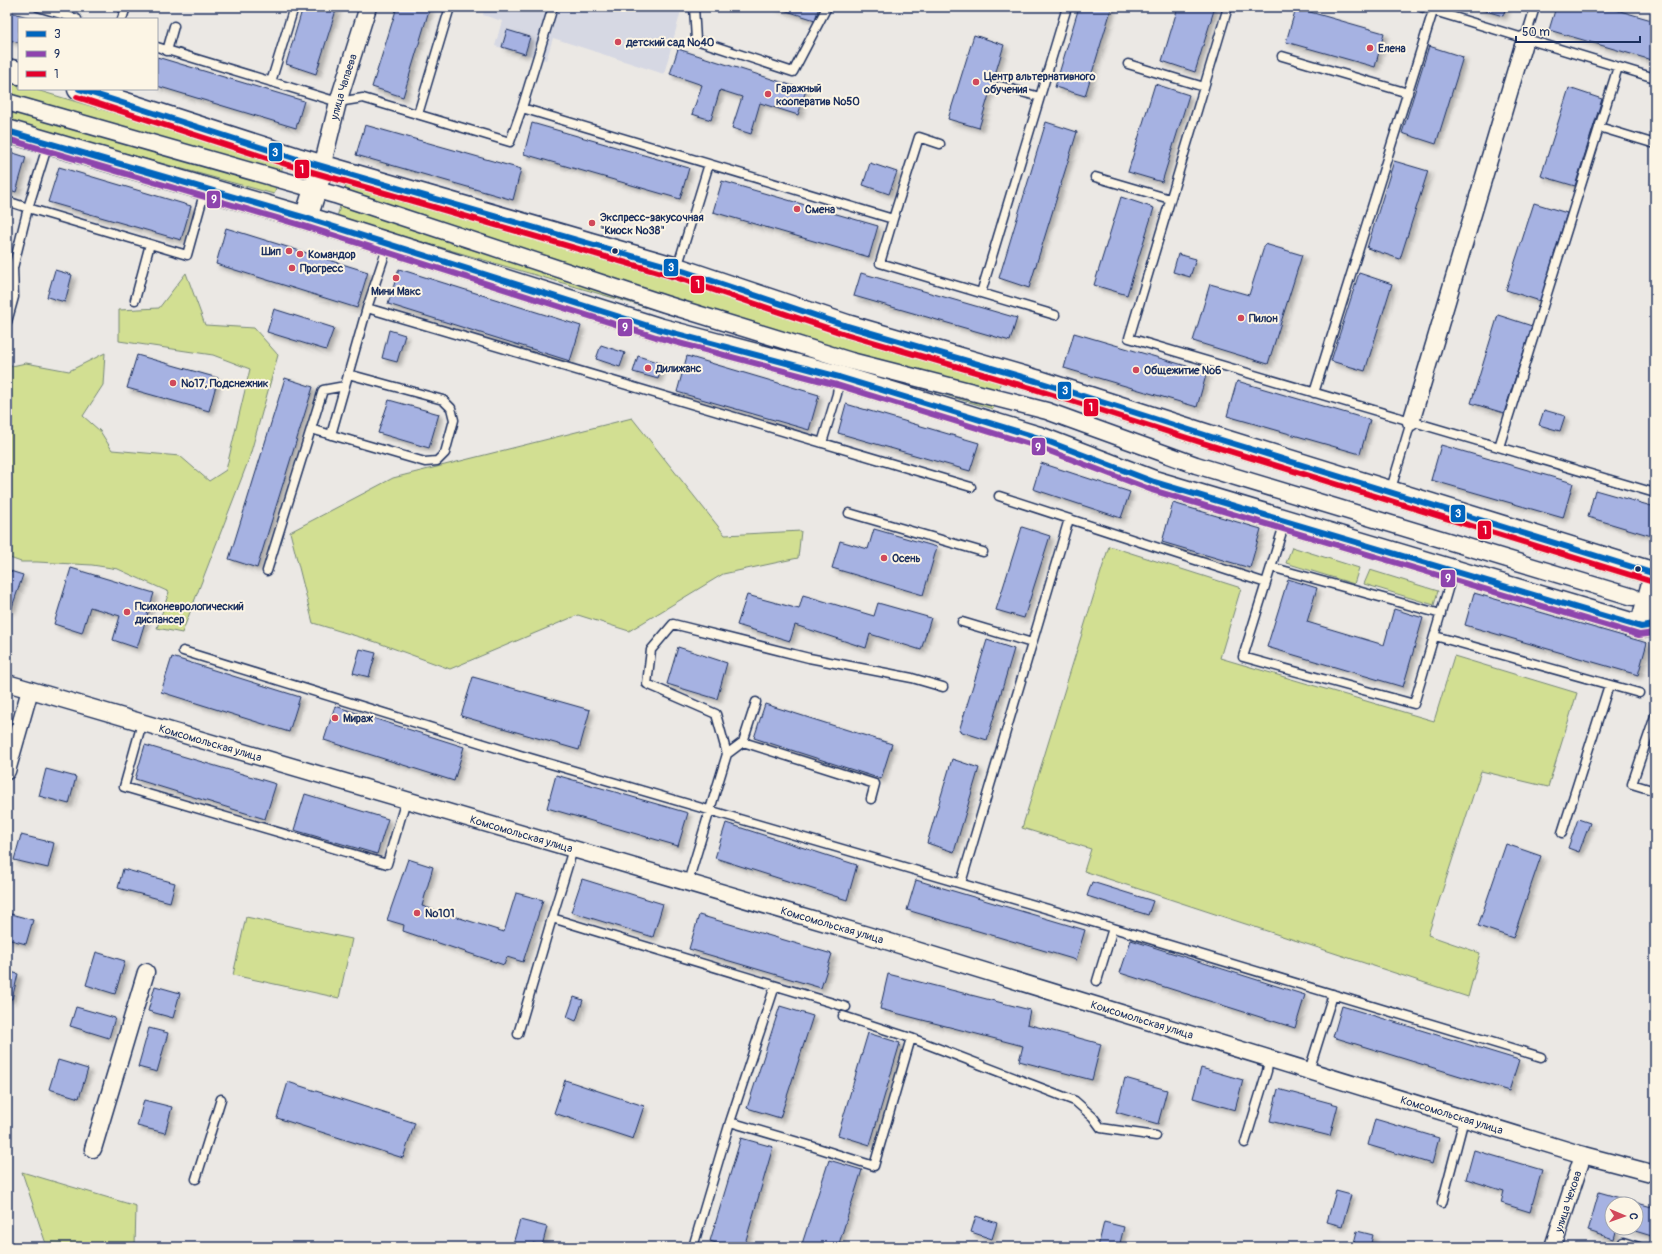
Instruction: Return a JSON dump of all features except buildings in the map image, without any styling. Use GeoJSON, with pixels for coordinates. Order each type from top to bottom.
{"type":"FeatureCollection","features":[{"type":"Feature","properties":{"kind":"street","name":"улица Чапаева"},"geometry":{"type":"LineString","coordinates":[[322,167],[338,102],[368,7]]}},
{"type":"Feature","properties":{"kind":"street"},"geometry":{"type":"LineString","coordinates":[[1411,422],[1525,39]]}},
{"type":"Feature","properties":{"kind":"street"},"geometry":{"type":"LineString","coordinates":[[7,70],[18,73]]}},
{"type":"Feature","properties":{"kind":"street"},"geometry":{"type":"LineString","coordinates":[[7,131],[306,218],[658,328],[839,377],[1039,438],[1154,482],[1454,571],[1648,626],[1655,575],[1048,385],[847,326],[676,269],[322,167],[101,92],[86,90]]}},
{"type":"Feature","properties":{"kind":"street"},"geometry":{"type":"LineString","coordinates":[[7,102],[316,190],[666,304],[851,360],[1029,406],[1196,465],[1633,597]]}},
{"type":"Feature","properties":{"kind":"street"},"geometry":{"type":"LineString","coordinates":[[306,218],[322,167]]}},
{"type":"Feature","properties":{"kind":"street","name":"Комсомольская улица"},"geometry":{"type":"LineString","coordinates":[[7,683],[874,937],[1583,1156],[1655,1174]]}},
{"type":"Feature","properties":{"kind":"street"},"geometry":{"type":"LineString","coordinates":[[7,771],[30,690]]}},
{"type":"Feature","properties":{"kind":"street"},"geometry":{"type":"LineString","coordinates":[[93,1149],[146,972]]}},
{"type":"Feature","properties":{"kind":"street","name":"улица Чехова"},"geometry":{"type":"LineString","coordinates":[[1553,1247],[1583,1156]]}},
{"type":"Feature","properties":{"kind":"lane"},"geometry":{"type":"LineString","coordinates":[[38,7],[74,18]]}},
{"type":"Feature","properties":{"kind":"lane"},"geometry":{"type":"LineString","coordinates":[[122,18],[126,7]]}},
{"type":"Feature","properties":{"kind":"lane"},"geometry":{"type":"LineString","coordinates":[[271,82],[294,7]]}},
{"type":"Feature","properties":{"kind":"lane"},"geometry":{"type":"LineString","coordinates":[[418,114],[450,7]]}},
{"type":"Feature","properties":{"kind":"lane"},"geometry":{"type":"LineString","coordinates":[[158,47],[338,102],[363,98],[510,142],[553,7]]}},
{"type":"Feature","properties":{"kind":"lane"},"geometry":{"type":"LineString","coordinates":[[694,7],[696,40],[793,72],[827,7]]}},
{"type":"Feature","properties":{"kind":"lane"},"geometry":{"type":"LineString","coordinates":[[981,293],[1067,7]]}},
{"type":"Feature","properties":{"kind":"lane"},"geometry":{"type":"LineString","coordinates":[[1228,7],[1129,338],[1655,493]]}},
{"type":"Feature","properties":{"kind":"lane"},"geometry":{"type":"LineString","coordinates":[[1421,7],[1655,78]]}},
{"type":"Feature","properties":{"kind":"lane"},"geometry":{"type":"LineString","coordinates":[[1525,39],[1535,7]]}},
{"type":"Feature","properties":{"kind":"lane"},"geometry":{"type":"LineString","coordinates":[[1314,393],[1434,11]]}},
{"type":"Feature","properties":{"kind":"lane"},"geometry":{"type":"LineString","coordinates":[[167,51],[174,26]]}},
{"type":"Feature","properties":{"kind":"lane"},"geometry":{"type":"LineString","coordinates":[[1282,56],[1408,93]]}},
{"type":"Feature","properties":{"kind":"lane"},"geometry":{"type":"LineString","coordinates":[[1128,64],[1204,87]]}},
{"type":"Feature","properties":{"kind":"lane"},"geometry":{"type":"LineString","coordinates":[[1499,448],[1618,67]]}},
{"type":"Feature","properties":{"kind":"lane"},"geometry":{"type":"LineString","coordinates":[[1000,86],[1040,97]]}},
{"type":"Feature","properties":{"kind":"lane"},"geometry":{"type":"LineString","coordinates":[[522,108],[893,219]]}},
{"type":"Feature","properties":{"kind":"lane"},"geometry":{"type":"LineString","coordinates":[[1599,127],[1652,143]]}},
{"type":"Feature","properties":{"kind":"lane"},"geometry":{"type":"LineString","coordinates":[[940,144],[919,137],[880,264],[1055,315]]}},
{"type":"Feature","properties":{"kind":"lane"},"geometry":{"type":"LineString","coordinates":[[7,322],[14,297],[13,268],[28,208],[48,143]]}},
{"type":"Feature","properties":{"kind":"lane"},"geometry":{"type":"LineString","coordinates":[[676,269],[709,164]]}},
{"type":"Feature","properties":{"kind":"lane"},"geometry":{"type":"LineString","coordinates":[[1095,177],[1170,199]]}},
{"type":"Feature","properties":{"kind":"lane"},"geometry":{"type":"LineString","coordinates":[[7,201],[187,254],[206,189]]}},
{"type":"Feature","properties":{"kind":"lane"},"geometry":{"type":"LineString","coordinates":[[135,300],[150,244]]}},
{"type":"Feature","properties":{"kind":"lane"},"geometry":{"type":"LineString","coordinates":[[331,435],[388,244]]}},
{"type":"Feature","properties":{"kind":"lane"},"geometry":{"type":"LineString","coordinates":[[368,308],[971,487]]}},
{"type":"Feature","properties":{"kind":"lane"},"geometry":{"type":"LineString","coordinates":[[311,429],[425,462],[436,461],[445,453],[454,420],[451,408],[443,400],[348,374]]}},
{"type":"Feature","properties":{"kind":"lane"},"geometry":{"type":"LineString","coordinates":[[822,443],[837,394],[839,377]]}},
{"type":"Feature","properties":{"kind":"lane"},"geometry":{"type":"LineString","coordinates":[[267,571],[323,390],[345,386]]}},
{"type":"Feature","properties":{"kind":"lane"},"geometry":{"type":"LineString","coordinates":[[1390,492],[1411,422]]}},
{"type":"Feature","properties":{"kind":"lane"},"geometry":{"type":"LineString","coordinates":[[999,496],[1266,584]]}},
{"type":"Feature","properties":{"kind":"lane"},"geometry":{"type":"LineString","coordinates":[[849,513],[983,552]]}},
{"type":"Feature","properties":{"kind":"lane"},"geometry":{"type":"LineString","coordinates":[[960,883],[1069,518]]}},
{"type":"Feature","properties":{"kind":"lane"},"geometry":{"type":"LineString","coordinates":[[1285,521],[1243,656],[1414,704],[1454,571]]}},
{"type":"Feature","properties":{"kind":"lane"},"geometry":{"type":"LineString","coordinates":[[1271,567],[1441,614]]}},
{"type":"Feature","properties":{"kind":"lane"},"geometry":{"type":"LineString","coordinates":[[962,622],[1032,644]]}},
{"type":"Feature","properties":{"kind":"lane"},"geometry":{"type":"LineString","coordinates":[[688,882],[727,754],[716,714],[647,684],[651,650],[673,624],[808,658],[912,678],[942,686]]}},
{"type":"Feature","properties":{"kind":"lane"},"geometry":{"type":"LineString","coordinates":[[1435,636],[1639,693]]}},
{"type":"Feature","properties":{"kind":"lane"},"geometry":{"type":"LineString","coordinates":[[183,651],[520,755],[710,809],[1113,928],[1541,1057]]}},
{"type":"Feature","properties":{"kind":"lane"},"geometry":{"type":"LineString","coordinates":[[1562,833],[1609,684]]}},
{"type":"Feature","properties":{"kind":"lane"},"geometry":{"type":"LineString","coordinates":[[727,754],[743,742],[756,702]]}},
{"type":"Feature","properties":{"kind":"lane"},"geometry":{"type":"LineString","coordinates":[[1655,716],[1632,784],[1655,791]]}},
{"type":"Feature","properties":{"kind":"lane"},"geometry":{"type":"LineString","coordinates":[[142,723],[124,787],[387,864],[406,800]]}},
{"type":"Feature","properties":{"kind":"lane"},"geometry":{"type":"LineString","coordinates":[[743,742],[875,784],[870,799]]}},
{"type":"Feature","properties":{"kind":"lane"},"geometry":{"type":"LineString","coordinates":[[518,1034],[573,849]]}},
{"type":"Feature","properties":{"kind":"lane"},"geometry":{"type":"LineString","coordinates":[[552,918],[775,986],[1075,1101],[1093,1117],[1100,1128],[1156,1136]]}},
{"type":"Feature","properties":{"kind":"lane"},"geometry":{"type":"LineString","coordinates":[[1097,981],[1113,928]]}},
{"type":"Feature","properties":{"kind":"lane"},"geometry":{"type":"LineString","coordinates":[[693,1247],[730,1122],[775,986]]}},
{"type":"Feature","properties":{"kind":"lane"},"geometry":{"type":"LineString","coordinates":[[1308,1071],[1333,994]]}},
{"type":"Feature","properties":{"kind":"lane"},"geometry":{"type":"LineString","coordinates":[[730,1122],[874,1166],[911,1038]]}},
{"type":"Feature","properties":{"kind":"lane"},"geometry":{"type":"LineString","coordinates":[[1245,1143],[1269,1059]]}},
{"type":"Feature","properties":{"kind":"lane"},"geometry":{"type":"LineString","coordinates":[[196,1179],[221,1098]]}},
{"type":"Feature","properties":{"kind":"lane"},"geometry":{"type":"LineString","coordinates":[[1442,1203],[1464,1119]]}},
{"type":"Feature","properties":{"kind":"lane"},"geometry":{"type":"LineString","coordinates":[[1623,1242],[1639,1247]]}},
{"type":"Feature","properties":{"kind":"shaded area","name":"детский сад №40"},"geometry":{"type":"Polygon","coordinates":[[[485,7],[682,7],[664,74],[553,38],[546,60],[495,46],[502,21],[483,15],[485,7]]]}},
{"type":"Feature","properties":{"kind":"green space"},"geometry":{"type":"Polygon","coordinates":[[[7,81],[18,85],[18,90],[36,90],[284,163],[274,194],[7,121],[7,81]]]}},
{"type":"Feature","properties":{"kind":"green space"},"geometry":{"type":"Polygon","coordinates":[[[348,179],[1001,381],[993,409],[337,217],[348,179]]]}},
{"type":"Feature","properties":{"kind":"green space"},"geometry":{"type":"Polygon","coordinates":[[[186,273],[205,325],[254,328],[278,355],[249,459],[182,633],[157,628],[169,592],[118,569],[92,565],[21,562],[7,557],[7,367],[26,363],[69,371],[105,353],[103,385],[83,416],[100,431],[112,450],[180,456],[209,481],[226,470],[250,369],[213,355],[119,341],[119,310],[159,308],[186,273]]]}},
{"type":"Feature","properties":{"kind":"green space"},"geometry":{"type":"Polygon","coordinates":[[[632,418],[725,535],[801,531],[798,558],[723,574],[629,631],[578,615],[450,669],[376,642],[313,623],[290,532],[393,478],[632,418]]]}},
{"type":"Feature","properties":{"kind":"green space"},"geometry":{"type":"Polygon","coordinates":[[[1109,546],[1241,588],[1220,658],[1434,721],[1454,656],[1577,693],[1548,787],[1481,771],[1428,935],[1480,953],[1468,997],[1084,871],[1091,849],[1022,828],[1109,546]]]}},
{"type":"Feature","properties":{"kind":"green space"},"geometry":{"type":"Polygon","coordinates":[[[1292,547],[1359,568],[1354,584],[1286,563],[1292,547]]]}},
{"type":"Feature","properties":{"kind":"green space"},"geometry":{"type":"Polygon","coordinates":[[[1370,570],[1438,591],[1434,605],[1364,584],[1370,570]]]}},
{"type":"Feature","properties":{"kind":"green space"},"geometry":{"type":"Polygon","coordinates":[[[246,917],[352,939],[339,998],[233,975],[246,917]]]}},
{"type":"Feature","properties":{"kind":"green space"},"geometry":{"type":"Polygon","coordinates":[[[22,1172],[136,1206],[135,1247],[47,1247],[22,1172]]]}},
{"type":"Feature","properties":{"kind":"transit line","name":"3"},"geometry":{"type":"LineString","coordinates":[[82,90],[297,159],[677,269],[847,326],[1036,381],[1205,435],[1655,574]]}},
{"type":"Feature","properties":{"kind":"transit line","name":"1"},"geometry":{"type":"LineString","coordinates":[[77,97],[295,167],[675,277],[845,334],[1034,389],[1203,443],[1653,582]]}},
{"type":"Feature","properties":{"kind":"transit line","name":"3"},"geometry":{"type":"LineString","coordinates":[[7,131],[306,218],[658,329],[839,377],[1039,438],[1154,482],[1641,627],[1655,625]]}},
{"type":"Feature","properties":{"kind":"transit line","name":"9"},"geometry":{"type":"LineString","coordinates":[[7,139],[304,226],[656,337],[837,385],[1036,446],[1152,490],[1639,635],[1655,633]]}},
{"type":"Feature","properties":{"kind":"place","name":"детский сад №40"},"geometry":{"type":"Point","coordinates":[618,42]}},
{"type":"Feature","properties":{"kind":"place","name":"Елена"},"geometry":{"type":"Point","coordinates":[1370,48]}},
{"type":"Feature","properties":{"kind":"place","name":"Центр альтернативного обучения"},"geometry":{"type":"Point","coordinates":[976,82]}},
{"type":"Feature","properties":{"kind":"place","name":"Гаражный кооператив №50"},"geometry":{"type":"Point","coordinates":[768,94]}},
{"type":"Feature","properties":{"kind":"place","name":"Смена"},"geometry":{"type":"Point","coordinates":[797,209]}},
{"type":"Feature","properties":{"kind":"place","name":"Экспресс-закусочная \"Киоск №38\""},"geometry":{"type":"Point","coordinates":[592,223]}},
{"type":"Feature","properties":{"kind":"place","name":"Шип"},"geometry":{"type":"Point","coordinates":[289,251]}},
{"type":"Feature","properties":{"kind":"place","name":"Командор"},"geometry":{"type":"Point","coordinates":[300,254]}},
{"type":"Feature","properties":{"kind":"place","name":"Прогресс"},"geometry":{"type":"Point","coordinates":[292,268]}},
{"type":"Feature","properties":{"kind":"place","name":"Мини Макс"},"geometry":{"type":"Point","coordinates":[396,278]}},
{"type":"Feature","properties":{"kind":"place","name":"Пилон"},"geometry":{"type":"Point","coordinates":[1241,318]}},
{"type":"Feature","properties":{"kind":"place","name":"Дилижанс"},"geometry":{"type":"Point","coordinates":[648,368]}},
{"type":"Feature","properties":{"kind":"place","name":"Общежитие №6"},"geometry":{"type":"Point","coordinates":[1136,370]}},
{"type":"Feature","properties":{"kind":"place","name":"№17, Подснежник"},"geometry":{"type":"Point","coordinates":[173,383]}},
{"type":"Feature","properties":{"kind":"place","name":"Осень"},"geometry":{"type":"Point","coordinates":[884,558]}},
{"type":"Feature","properties":{"kind":"place","name":"Психоневрологический диспансер"},"geometry":{"type":"Point","coordinates":[127,612]}},
{"type":"Feature","properties":{"kind":"place","name":"Мираж"},"geometry":{"type":"Point","coordinates":[335,718]}},
{"type":"Feature","properties":{"kind":"place","name":"№101"},"geometry":{"type":"Point","coordinates":[417,913]}}]}
